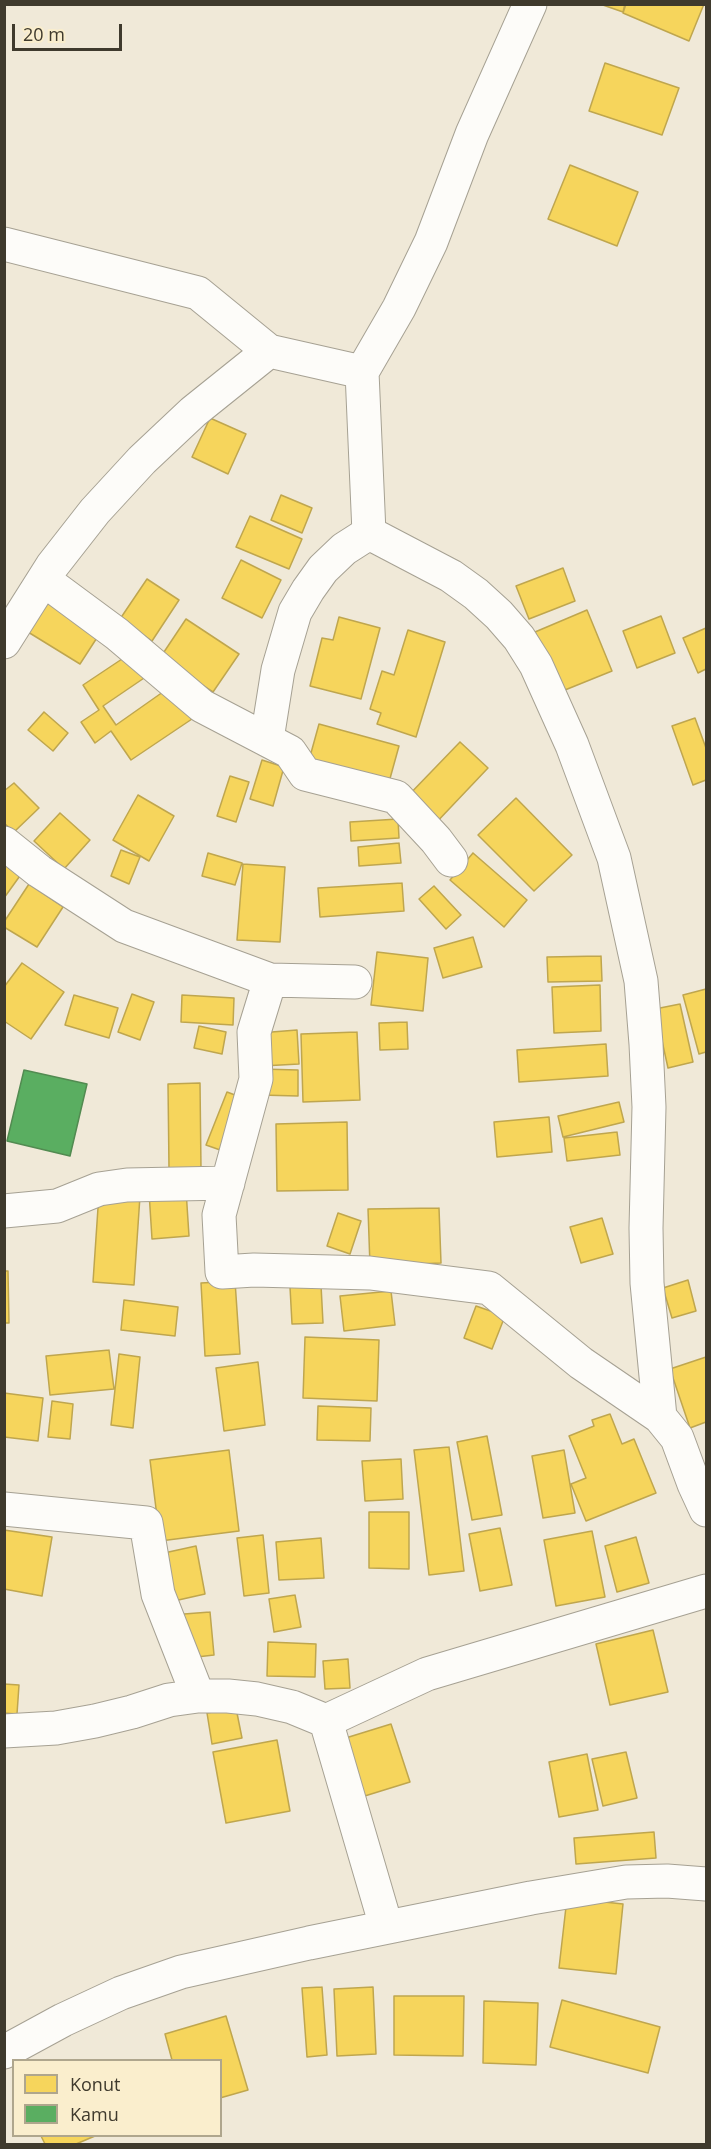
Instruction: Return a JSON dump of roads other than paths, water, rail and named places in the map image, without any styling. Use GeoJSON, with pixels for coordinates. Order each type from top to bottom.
{"type":"FeatureCollection","features":[{"type":"Feature","properties":{"kind":"street"},"geometry":{"type":"LineString","coordinates":[[369,533],[362,372],[399,308],[431,242],[472,134],[530,4]]}},
{"type":"Feature","properties":{"kind":"street"},"geometry":{"type":"LineString","coordinates":[[4,244],[198,292],[269,351],[362,372]]}},
{"type":"Feature","properties":{"kind":"street"},"geometry":{"type":"LineString","coordinates":[[4,642],[52,566],[95,511],[142,460],[193,412],[269,351]]}},
{"type":"Feature","properties":{"kind":"street"},"geometry":{"type":"LineString","coordinates":[[267,739],[278,670],[295,612],[322,569],[344,549],[369,533]]}},
{"type":"Feature","properties":{"kind":"street"},"geometry":{"type":"LineString","coordinates":[[369,533],[451,576],[499,615],[519,638],[536,665],[572,745],[614,858],[641,981],[649,1107],[647,1283],[660,1417]]}},
{"type":"Feature","properties":{"kind":"street"},"geometry":{"type":"LineString","coordinates":[[44,580],[117,634],[202,706],[290,753],[305,774],[396,797],[436,840],[451,860]]}},
{"type":"Feature","properties":{"kind":"street"},"geometry":{"type":"LineString","coordinates":[[4,843],[39,871],[124,926],[270,980],[355,982]]}},
{"type":"Feature","properties":{"kind":"street"},"geometry":{"type":"LineString","coordinates":[[270,980],[254,1032],[256,1079],[219,1215],[222,1272],[254,1270],[370,1273],[489,1288],[581,1363],[660,1417],[677,1438],[706,1510]]}},
{"type":"Feature","properties":{"kind":"street"},"geometry":{"type":"LineString","coordinates":[[4,1211],[57,1206],[99,1189],[127,1185],[228,1183]]}},
{"type":"Feature","properties":{"kind":"street"},"geometry":{"type":"LineString","coordinates":[[4,1509],[146,1523],[158,1594],[198,1696]]}},
{"type":"Feature","properties":{"kind":"street"},"geometry":{"type":"LineString","coordinates":[[4,1731],[56,1728],[94,1721],[169,1700],[228,1695],[292,1707],[326,1721],[427,1674],[706,1591]]}},
{"type":"Feature","properties":{"kind":"street"},"geometry":{"type":"LineString","coordinates":[[326,1721],[386,1926]]}},
{"type":"Feature","properties":{"kind":"street"},"geometry":{"type":"LineString","coordinates":[[4,2052],[63,2020],[121,1993],[182,1972],[386,1926],[626,1882],[667,1881],[706,1884]]}}]}
